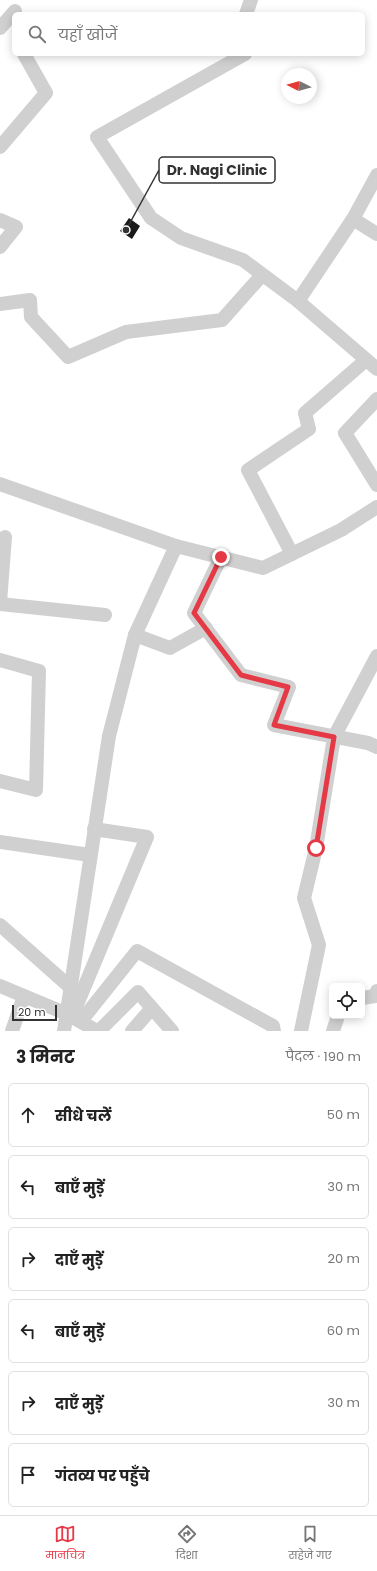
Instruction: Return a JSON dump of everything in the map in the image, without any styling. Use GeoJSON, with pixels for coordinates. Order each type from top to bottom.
{"type":"FeatureCollection","features":[{"type":"Feature","properties":{"kind":"street"},"geometry":{"type":"LineString","coordinates":[[247,12],[251,0]]}},
{"type":"Feature","properties":{"kind":"street"},"geometry":{"type":"LineString","coordinates":[[0,28],[14,8]]}},
{"type":"Feature","properties":{"kind":"street"},"geometry":{"type":"LineString","coordinates":[[0,147],[46,93],[25,56]]}},
{"type":"Feature","properties":{"kind":"street"},"geometry":{"type":"LineString","coordinates":[[241,56],[97,137],[151,218],[181,238],[243,260],[298,301],[371,364],[305,413],[309,429],[248,470],[292,554]]}},
{"type":"Feature","properties":{"kind":"street"},"geometry":{"type":"LineString","coordinates":[[298,301],[353,219],[377,175]]}},
{"type":"Feature","properties":{"kind":"street"},"geometry":{"type":"LineString","coordinates":[[353,219],[377,234]]}},
{"type":"Feature","properties":{"kind":"street"},"geometry":{"type":"LineString","coordinates":[[0,220],[16,227],[0,247]]}},
{"type":"Feature","properties":{"kind":"street"},"geometry":{"type":"LineString","coordinates":[[0,304],[30,300],[31,317],[68,357],[126,332],[222,320],[262,275]]}},
{"type":"Feature","properties":{"kind":"street"},"geometry":{"type":"LineString","coordinates":[[377,399],[345,433],[377,485]]}},
{"type":"Feature","properties":{"kind":"street"},"geometry":{"type":"LineString","coordinates":[[0,484],[176,546],[263,568],[341,530],[377,507]]}},
{"type":"Feature","properties":{"kind":"street"},"geometry":{"type":"LineString","coordinates":[[5,537],[0,603],[105,615]]}},
{"type":"Feature","properties":{"kind":"street"},"geometry":{"type":"LineString","coordinates":[[73,1017],[71,988],[109,736],[135,635],[176,546]]}},
{"type":"Feature","properties":{"kind":"street"},"geometry":{"type":"LineString","coordinates":[[221,557],[194,613],[241,675],[288,687],[274,725],[368,743],[377,747]]}},
{"type":"Feature","properties":{"kind":"street"},"geometry":{"type":"LineString","coordinates":[[135,635],[170,648],[206,628]]}},
{"type":"Feature","properties":{"kind":"street"},"geometry":{"type":"LineString","coordinates":[[301,1031],[319,945],[304,898],[316,848],[334,737],[377,656]]}},
{"type":"Feature","properties":{"kind":"street"},"geometry":{"type":"LineString","coordinates":[[0,660],[40,671],[36,790],[0,781]]}},
{"type":"Feature","properties":{"kind":"street"},"geometry":{"type":"LineString","coordinates":[[64,1031],[73,1017],[147,837],[94,829]]}},
{"type":"Feature","properties":{"kind":"street"},"geometry":{"type":"LineString","coordinates":[[0,842],[90,855]]}},
{"type":"Feature","properties":{"kind":"street"},"geometry":{"type":"LineString","coordinates":[[0,926],[71,988]]}},
{"type":"Feature","properties":{"kind":"street"},"geometry":{"type":"LineString","coordinates":[[73,1017],[137,951],[273,1026],[274,1031]]}},
{"type":"Feature","properties":{"kind":"street"},"geometry":{"type":"LineString","coordinates":[[0,986],[73,1017],[98,1031],[138,992],[172,1031]]}},
{"type":"Feature","properties":{"kind":"street"},"geometry":{"type":"LineString","coordinates":[[365,998],[375,996],[377,991]]}},
{"type":"Feature","properties":{"kind":"street"},"geometry":{"type":"LineString","coordinates":[[12,1031],[24,996]]}},
{"type":"Feature","properties":{"kind":"street"},"geometry":{"type":"LineString","coordinates":[[132,1031],[152,1008]]}},
{"type":"Feature","properties":{"kind":"street"},"geometry":{"type":"LineString","coordinates":[[333,1031],[337,1019]]}},
{"type":"Feature","properties":{"kind":"building"},"geometry":{"type":"Polygon","coordinates":[[[129,218],[140,226],[132,239],[120,231],[129,218]]]}},
{"type":"Feature","properties":{"kind":"place","name":"Dr. Nagi Clinic"},"geometry":{"type":"Point","coordinates":[126,230]}},
{"type":"Feature","properties":{"kind":"route"},"geometry":{"type":"LineString","coordinates":[[221,557],[194,613],[241,675],[288,687],[274,725],[334,737],[316,848]]}}]}
